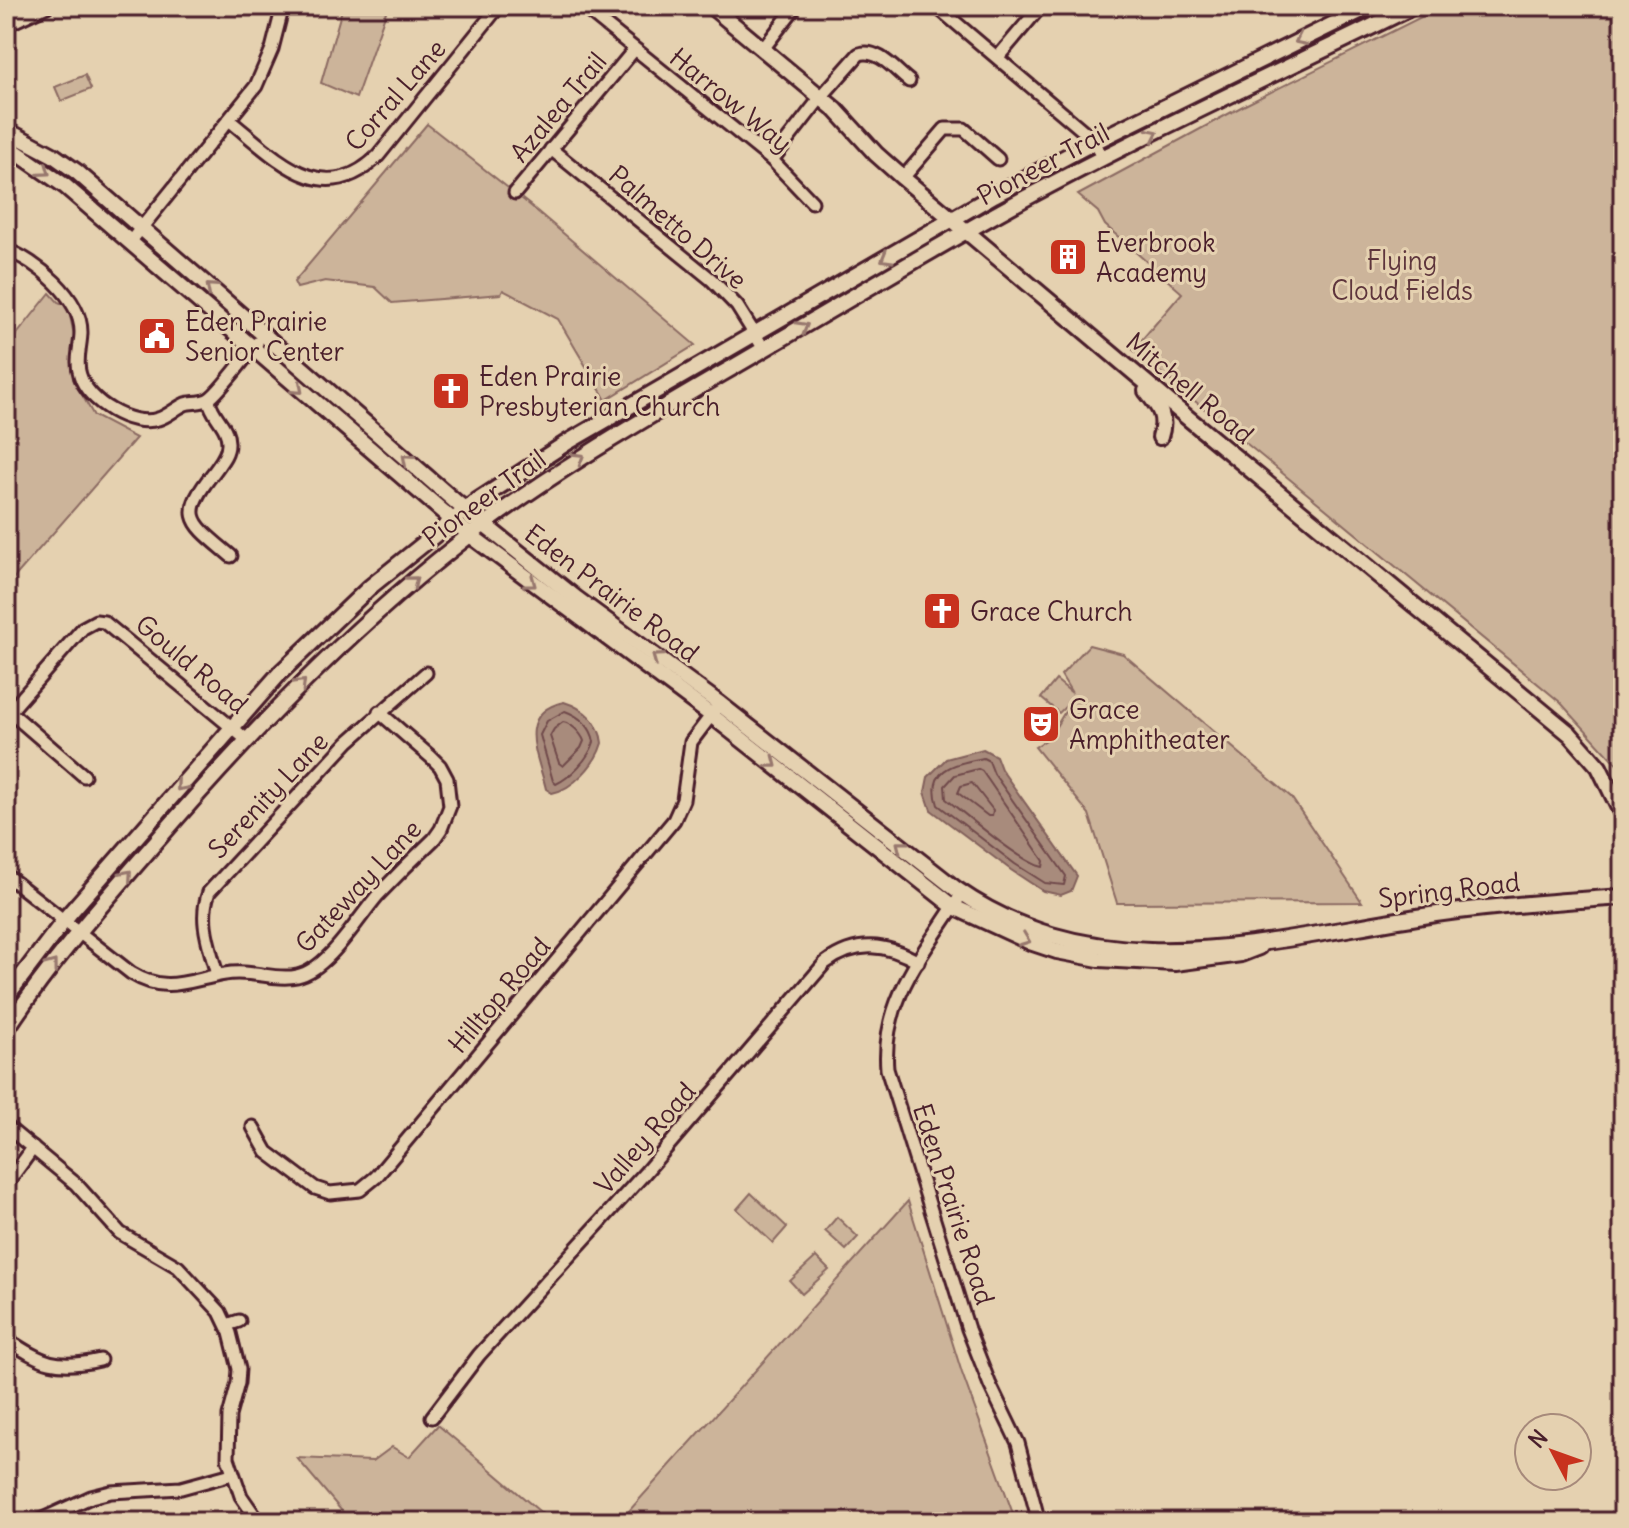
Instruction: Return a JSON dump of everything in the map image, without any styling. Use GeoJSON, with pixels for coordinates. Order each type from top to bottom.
{"type":"FeatureCollection","features":[{"type":"Feature","properties":{"kind":"main road","name":"Mitchell Road"},"geometry":{"type":"LineString","coordinates":[[711,6],[821,97],[903,178],[1570,734],[1599,767],[1623,816]]}},
{"type":"Feature","properties":{"kind":"main road","name":"Pioneer Trail"},"geometry":{"type":"LineString","coordinates":[[6,997],[63,921],[280,673],[390,570],[466,510],[568,442],[952,219],[1094,142],[1370,6]]}},
{"type":"Feature","properties":{"kind":"main road","name":"Pioneer Trail"},"geometry":{"type":"LineString","coordinates":[[6,1030],[77,932],[247,740],[348,638],[407,585],[484,524],[581,458],[968,231],[1384,12],[1414,6]]}},
{"type":"Feature","properties":{"kind":"main road","name":"Eden Prairie Road"},"geometry":{"type":"LineString","coordinates":[[6,130],[53,155],[142,228],[466,510],[954,907]]}},
{"type":"Feature","properties":{"kind":"main road","name":"Eden Prairie Road"},"geometry":{"type":"LineString","coordinates":[[6,145],[50,174],[470,535],[715,710],[962,893]]}},
{"type":"Feature","properties":{"kind":"main road"},"geometry":{"type":"LineString","coordinates":[[1125,366],[1163,411],[1164,427],[1160,437]]}},
{"type":"Feature","properties":{"kind":"main road","name":"Spring Road"},"geometry":{"type":"LineString","coordinates":[[962,893],[1017,922],[1084,945],[1178,951],[1282,939],[1485,907],[1623,897]]}},
{"type":"Feature","properties":{"kind":"main road","name":"Spring Road"},"geometry":{"type":"LineString","coordinates":[[954,907],[1010,934],[1057,951],[1124,962],[1201,960],[1241,954],[1282,939]]}},
{"type":"Feature","properties":{"kind":"street"},"geometry":{"type":"LineString","coordinates":[[6,25],[47,6]]}},
{"type":"Feature","properties":{"kind":"street"},"geometry":{"type":"LineString","coordinates":[[130,242],[256,86],[266,68],[283,6]]}},
{"type":"Feature","properties":{"kind":"street","name":"Corral Lane"},"geometry":{"type":"LineString","coordinates":[[229,120],[301,175],[333,180],[359,171],[378,156],[499,6]]}},
{"type":"Feature","properties":{"kind":"street","name":"Harrow Way"},"geometry":{"type":"LineString","coordinates":[[582,6],[772,160],[812,202]]}},
{"type":"Feature","properties":{"kind":"street"},"geometry":{"type":"LineString","coordinates":[[763,49],[796,6]]}},
{"type":"Feature","properties":{"kind":"street"},"geometry":{"type":"LineString","coordinates":[[936,6],[1094,142],[1104,158]]}},
{"type":"Feature","properties":{"kind":"street"},"geometry":{"type":"LineString","coordinates":[[998,57],[1041,6]]}},
{"type":"Feature","properties":{"kind":"street","name":"Azalea Trail"},"geometry":{"type":"LineString","coordinates":[[515,193],[634,50]]}},
{"type":"Feature","properties":{"kind":"street"},"geometry":{"type":"LineString","coordinates":[[772,160],[851,60],[866,52],[879,56],[909,81]]}},
{"type":"Feature","properties":{"kind":"street"},"geometry":{"type":"LineString","coordinates":[[903,178],[945,129],[964,129],[998,159]]}},
{"type":"Feature","properties":{"kind":"street","name":"Palmetto Drive"},"geometry":{"type":"LineString","coordinates":[[551,149],[712,280],[737,306],[764,349]]}},
{"type":"Feature","properties":{"kind":"street"},"geometry":{"type":"LineString","coordinates":[[6,250],[28,261],[73,302],[81,330],[80,375],[87,389],[118,415],[133,421],[148,422],[184,405],[209,400],[264,335]]}},
{"type":"Feature","properties":{"kind":"street"},"geometry":{"type":"LineString","coordinates":[[209,400],[211,409],[228,434],[229,443],[224,459],[196,493],[192,513],[202,532],[231,556]]}},
{"type":"Feature","properties":{"kind":"street","name":"Gould Road"},"geometry":{"type":"LineString","coordinates":[[8,714],[96,616],[247,740]]}},
{"type":"Feature","properties":{"kind":"street","name":"Serenity Lane"},"geometry":{"type":"LineString","coordinates":[[217,975],[203,919],[209,892],[348,742],[426,673]]}},
{"type":"Feature","properties":{"kind":"street","name":"Hilltop Road"},"geometry":{"type":"LineString","coordinates":[[253,1127],[273,1158],[315,1188],[330,1193],[360,1190],[376,1177],[674,820],[683,800],[691,742],[715,710]]}},
{"type":"Feature","properties":{"kind":"street","name":"Gateway Lane"},"geometry":{"type":"LineString","coordinates":[[6,875],[131,973],[152,983],[182,986],[217,975],[245,972],[297,976],[316,968],[441,829],[450,806],[450,791],[440,766],[379,712]]}},
{"type":"Feature","properties":{"kind":"street"},"geometry":{"type":"LineString","coordinates":[[8,714],[84,776]]}},
{"type":"Feature","properties":{"kind":"street","name":"Eden Prairie Road"},"geometry":{"type":"LineString","coordinates":[[962,893],[900,990],[890,1015],[886,1042],[887,1069],[968,1329],[1018,1443],[1039,1522]]}},
{"type":"Feature","properties":{"kind":"street","name":"Valley Road"},"geometry":{"type":"LineString","coordinates":[[432,1417],[479,1355],[644,1174],[825,963],[855,947],[878,946],[918,962]]}},
{"type":"Feature","properties":{"kind":"street"},"geometry":{"type":"LineString","coordinates":[[6,1126],[85,1192],[120,1233],[167,1259],[233,1323],[239,1369],[227,1437],[232,1474],[241,1496],[259,1522]]}},
{"type":"Feature","properties":{"kind":"street"},"geometry":{"type":"LineString","coordinates":[[6,1185],[33,1148]]}},
{"type":"Feature","properties":{"kind":"street"},"geometry":{"type":"LineString","coordinates":[[6,1339],[32,1356],[58,1365],[74,1366],[100,1360]]}},
{"type":"Feature","properties":{"kind":"street"},"geometry":{"type":"LineString","coordinates":[[36,1522],[91,1497],[111,1492],[181,1488],[232,1474]]}},
{"type":"Feature","properties":{"kind":"green space"},"geometry":{"type":"Polygon","coordinates":[[[343,6],[388,6],[356,98],[321,83],[343,6]]]}},
{"type":"Feature","properties":{"kind":"green space","name":"Flying Cloud Fields"},"geometry":{"type":"Polygon","coordinates":[[[1443,6],[1623,6],[1623,771],[1560,702],[1133,350],[1182,293],[1105,225],[1098,212],[1078,195],[1243,106],[1443,6]]]}},
{"type":"Feature","properties":{"kind":"green space"},"geometry":{"type":"Polygon","coordinates":[[[85,75],[91,89],[61,101],[55,87],[85,75]]]}},
{"type":"Feature","properties":{"kind":"green space"},"geometry":{"type":"Polygon","coordinates":[[[427,124],[531,206],[695,345],[606,400],[558,319],[503,290],[501,294],[392,303],[375,287],[325,281],[297,288],[294,282],[427,124]]]}},
{"type":"Feature","properties":{"kind":"green space"},"geometry":{"type":"Polygon","coordinates":[[[50,293],[58,302],[68,306],[75,340],[73,379],[94,416],[136,438],[6,587],[6,348],[50,293]]]}},
{"type":"Feature","properties":{"kind":"green space"},"geometry":{"type":"Polygon","coordinates":[[[1089,645],[1123,654],[1291,797],[1362,902],[1117,903],[1089,814],[1035,747],[1049,738],[1072,700],[1059,713],[1041,698],[1056,680],[1072,693],[1061,675],[1089,645]]]}},
{"type":"Feature","properties":{"kind":"green space"},"geometry":{"type":"Polygon","coordinates":[[[751,1193],[787,1227],[773,1243],[737,1209],[751,1193]]]}},
{"type":"Feature","properties":{"kind":"green space"},"geometry":{"type":"Polygon","coordinates":[[[908,1201],[962,1373],[1016,1522],[619,1522],[908,1201]]]}},
{"type":"Feature","properties":{"kind":"green space"},"geometry":{"type":"Polygon","coordinates":[[[837,1217],[858,1237],[846,1250],[825,1231],[837,1217]]]}},
{"type":"Feature","properties":{"kind":"green space"},"geometry":{"type":"Polygon","coordinates":[[[816,1257],[829,1270],[802,1294],[790,1281],[816,1257]]]}},
{"type":"Feature","properties":{"kind":"green space"},"geometry":{"type":"Polygon","coordinates":[[[438,1425],[552,1522],[351,1522],[297,1458],[373,1461],[392,1447],[409,1457],[438,1425]]]}},
{"type":"Feature","properties":{"kind":"water"},"geometry":{"type":"Polygon","coordinates":[[[564,702],[590,717],[602,743],[583,774],[560,791],[552,793],[546,789],[535,751],[534,726],[539,716],[549,708],[564,702]]]}},
{"type":"Feature","properties":{"kind":"water"},"geometry":{"type":"Polygon","coordinates":[[[983,749],[996,756],[1001,769],[1077,876],[1071,891],[1061,895],[1043,891],[931,810],[925,792],[928,777],[946,759],[983,749]]]}},
{"type":"Feature","properties":{"kind":"place","name":"Everbrook Academy"},"geometry":{"type":"Point","coordinates":[1068,257]}},
{"type":"Feature","properties":{"kind":"place","name":"Eden Prairie Senior Center"},"geometry":{"type":"Point","coordinates":[157,336]}},
{"type":"Feature","properties":{"kind":"place","name":"Eden Prairie Presbyterian Church"},"geometry":{"type":"Point","coordinates":[451,391]}},
{"type":"Feature","properties":{"kind":"place","name":"Grace Church"},"geometry":{"type":"Point","coordinates":[942,611]}},
{"type":"Feature","properties":{"kind":"place","name":"Grace Amphitheater"},"geometry":{"type":"Point","coordinates":[1041,724]}}]}
